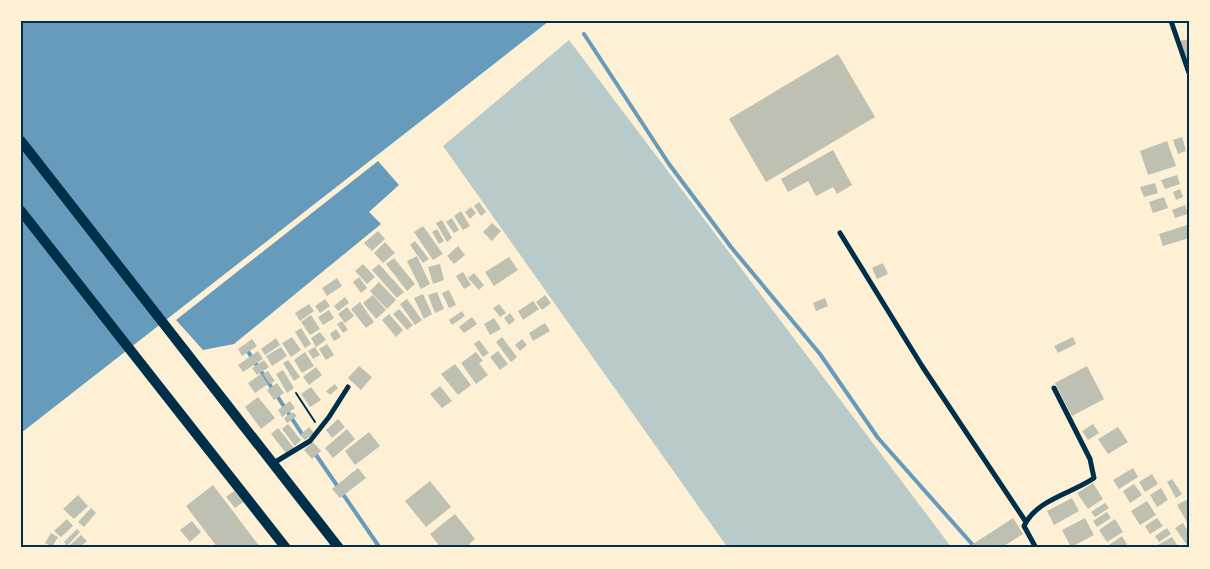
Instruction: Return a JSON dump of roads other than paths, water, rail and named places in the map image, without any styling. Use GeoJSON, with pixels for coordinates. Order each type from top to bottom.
{"type":"FeatureCollection","features":[{"type":"Feature","properties":{"kind":"highway"},"geometry":{"type":"LineString","coordinates":[[21,141],[339,548]]}},
{"type":"Feature","properties":{"kind":"highway"},"geometry":{"type":"LineString","coordinates":[[21,211],[286,548]]}},
{"type":"Feature","properties":{"kind":"street"},"geometry":{"type":"LineString","coordinates":[[1171,21],[1189,73]]}},
{"type":"Feature","properties":{"kind":"street"},"geometry":{"type":"LineString","coordinates":[[840,233],[933,382],[1026,522]]}},
{"type":"Feature","properties":{"kind":"street"},"geometry":{"type":"LineString","coordinates":[[272,464],[310,441],[348,387]]}},
{"type":"Feature","properties":{"kind":"street"},"geometry":{"type":"LineString","coordinates":[[1036,548],[1024,526],[1026,522],[1036,511],[1056,497],[1094,478],[1090,459],[1054,388]]}},
{"type":"Feature","properties":{"kind":"water"},"geometry":{"type":"Polygon","coordinates":[[[21,21],[549,21],[21,433],[21,21]]]}},
{"type":"Feature","properties":{"kind":"water"},"geometry":{"type":"Polygon","coordinates":[[[378,161],[399,185],[369,212],[381,224],[234,344],[203,350],[176,320],[378,161]]]}},
{"type":"Feature","properties":{"kind":"waterway"},"geometry":{"type":"LineString","coordinates":[[584,34],[669,164],[731,247],[820,354],[878,438],[972,544]]}},
{"type":"Feature","properties":{"kind":"waterway"},"geometry":{"type":"LineString","coordinates":[[247,350],[302,434]]}},
{"type":"Feature","properties":{"kind":"waterway"},"geometry":{"type":"LineString","coordinates":[[314,452],[380,548]]}}]}
